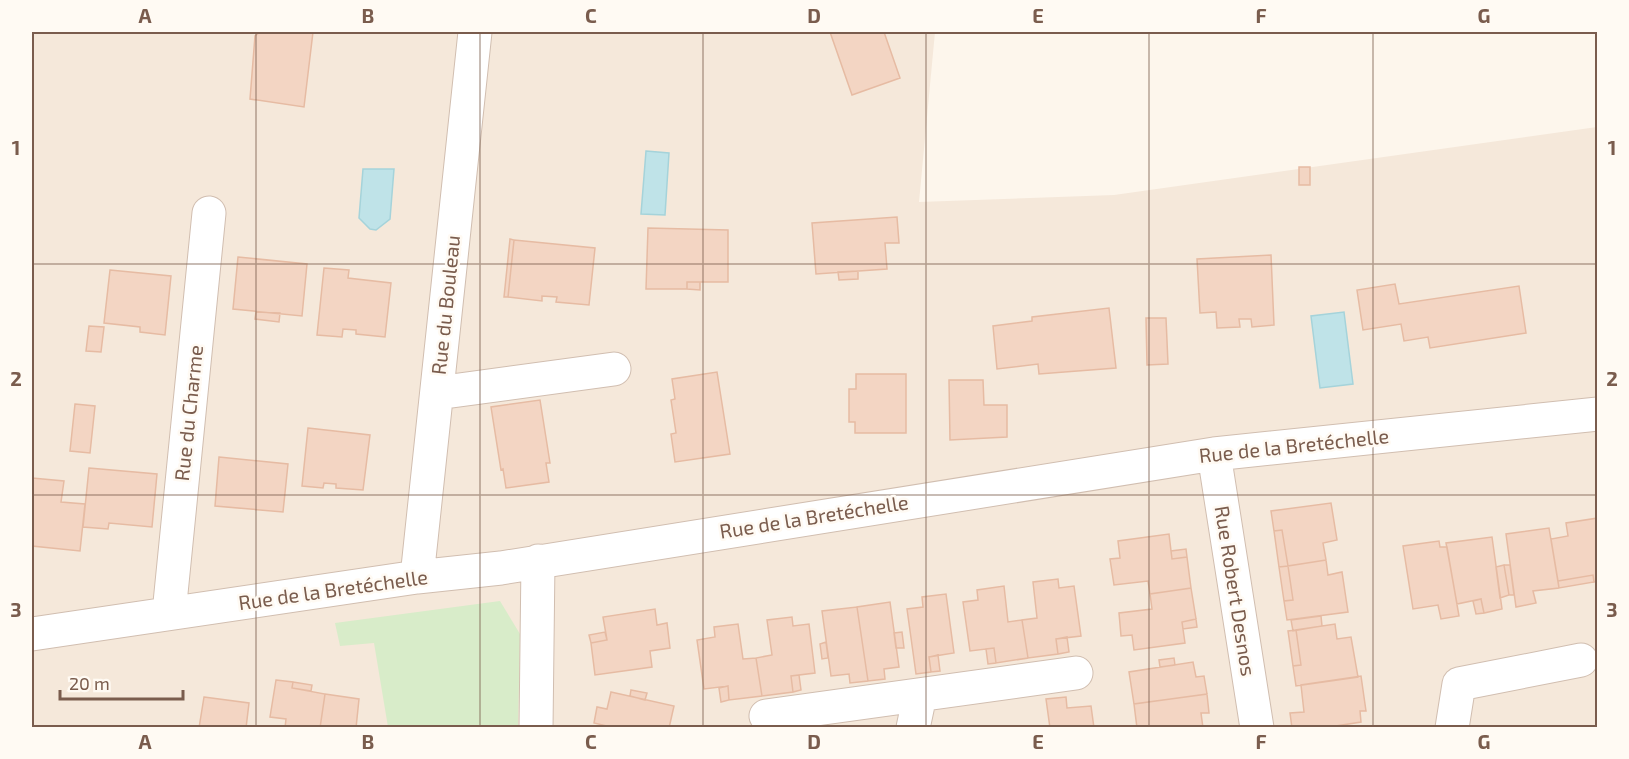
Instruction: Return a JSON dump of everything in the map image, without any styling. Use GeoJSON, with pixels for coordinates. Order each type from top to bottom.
{"type":"FeatureCollection","features":[{"type":"Feature","properties":{"kind":"street","name":"Rue du Bouleau"},"geometry":{"type":"LineString","coordinates":[[417,578],[475,32]]}},
{"type":"Feature","properties":{"kind":"street","name":"Rue du Charme"},"geometry":{"type":"LineString","coordinates":[[169,613],[209,213]]}},
{"type":"Feature","properties":{"kind":"street"},"geometry":{"type":"LineString","coordinates":[[437,393],[614,369]]}},
{"type":"Feature","properties":{"kind":"street","name":"Rue de la Bretéchelle"},"geometry":{"type":"LineString","coordinates":[[32,634],[417,578],[501,568],[1214,454],[1598,414]]}},
{"type":"Feature","properties":{"kind":"street","name":"Rue Robert Desnos"},"geometry":{"type":"LineString","coordinates":[[1214,454],[1257,728]]}},
{"type":"Feature","properties":{"kind":"street"},"geometry":{"type":"LineString","coordinates":[[536,728],[538,561]]}},
{"type":"Feature","properties":{"kind":"street"},"geometry":{"type":"LineString","coordinates":[[1452,728],[1459,684],[1581,660]]}},
{"type":"Feature","properties":{"kind":"street"},"geometry":{"type":"LineString","coordinates":[[766,716],[1076,673]]}},
{"type":"Feature","properties":{"kind":"street"},"geometry":{"type":"LineString","coordinates":[[913,728],[920,695]]}},
{"type":"Feature","properties":{"kind":"shaded area"},"geometry":{"type":"Polygon","coordinates":[[[32,32],[935,32],[919,202],[1114,195],[1597,127],[1597,727],[32,727],[32,32]]]}},
{"type":"Feature","properties":{"kind":"green space"},"geometry":{"type":"Polygon","coordinates":[[[500,601],[520,634],[518,727],[388,727],[374,643],[340,646],[335,623],[500,601]]]}},
{"type":"Feature","properties":{"kind":"water"},"geometry":{"type":"Polygon","coordinates":[[[646,151],[669,153],[665,215],[641,214],[646,151]]]}},
{"type":"Feature","properties":{"kind":"water"},"geometry":{"type":"Polygon","coordinates":[[[363,169],[394,169],[390,219],[376,230],[370,229],[359,218],[363,169]]]}},
{"type":"Feature","properties":{"kind":"water"},"geometry":{"type":"Polygon","coordinates":[[[1344,312],[1353,384],[1320,388],[1311,316],[1344,312]]]}},
{"type":"Feature","properties":{"kind":"building"},"geometry":{"type":"Polygon","coordinates":[[[260,32],[313,32],[304,107],[250,99],[255,36],[260,32]]]}},
{"type":"Feature","properties":{"kind":"building"},"geometry":{"type":"Polygon","coordinates":[[[830,32],[884,32],[900,78],[852,95],[830,32]]]}},
{"type":"Feature","properties":{"kind":"building"},"geometry":{"type":"Polygon","coordinates":[[[1299,167],[1310,167],[1310,185],[1299,185],[1299,167]]]}},
{"type":"Feature","properties":{"kind":"building"},"geometry":{"type":"Polygon","coordinates":[[[897,217],[899,243],[885,243],[887,269],[816,274],[812,223],[897,217]]]}},
{"type":"Feature","properties":{"kind":"building"},"geometry":{"type":"Polygon","coordinates":[[[648,228],[728,230],[728,282],[687,282],[687,289],[646,289],[648,228]]]}},
{"type":"Feature","properties":{"kind":"building"},"geometry":{"type":"Polygon","coordinates":[[[510,239],[514,240],[508,297],[504,297],[510,239]]]}},
{"type":"Feature","properties":{"kind":"building"},"geometry":{"type":"Polygon","coordinates":[[[514,240],[595,248],[589,305],[556,302],[557,297],[542,296],[542,301],[508,297],[514,240]]]}},
{"type":"Feature","properties":{"kind":"building"},"geometry":{"type":"Polygon","coordinates":[[[1271,255],[1274,325],[1252,327],[1251,319],[1239,319],[1240,327],[1217,328],[1216,312],[1200,313],[1197,259],[1271,255]]]}},
{"type":"Feature","properties":{"kind":"building"},"geometry":{"type":"Polygon","coordinates":[[[238,257],[307,264],[302,316],[233,309],[238,257]]]}},
{"type":"Feature","properties":{"kind":"building"},"geometry":{"type":"Polygon","coordinates":[[[324,268],[349,270],[348,278],[391,283],[385,337],[356,334],[356,330],[343,329],[342,337],[317,335],[324,268]]]}},
{"type":"Feature","properties":{"kind":"building"},"geometry":{"type":"Polygon","coordinates":[[[110,270],[171,276],[165,335],[140,332],[140,327],[104,323],[110,270]]]}},
{"type":"Feature","properties":{"kind":"building"},"geometry":{"type":"Polygon","coordinates":[[[858,271],[858,279],[839,280],[838,272],[858,271]]]}},
{"type":"Feature","properties":{"kind":"building"},"geometry":{"type":"Polygon","coordinates":[[[687,282],[700,282],[700,290],[687,289],[687,282]]]}},
{"type":"Feature","properties":{"kind":"building"},"geometry":{"type":"Polygon","coordinates":[[[1395,284],[1399,304],[1519,286],[1526,333],[1430,348],[1428,337],[1404,341],[1401,324],[1363,330],[1357,290],[1395,284]]]}},
{"type":"Feature","properties":{"kind":"building"},"geometry":{"type":"Polygon","coordinates":[[[1109,308],[1116,368],[1039,374],[1038,364],[997,369],[993,326],[1032,321],[1032,317],[1109,308]]]}},
{"type":"Feature","properties":{"kind":"building"},"geometry":{"type":"Polygon","coordinates":[[[256,312],[280,313],[279,322],[255,319],[256,312]]]}},
{"type":"Feature","properties":{"kind":"building"},"geometry":{"type":"Polygon","coordinates":[[[1146,318],[1166,318],[1168,364],[1147,365],[1146,318]]]}},
{"type":"Feature","properties":{"kind":"building"},"geometry":{"type":"Polygon","coordinates":[[[89,326],[104,327],[101,352],[86,351],[89,326]]]}},
{"type":"Feature","properties":{"kind":"building"},"geometry":{"type":"Polygon","coordinates":[[[717,372],[730,454],[675,462],[671,434],[676,433],[671,400],[675,399],[672,379],[717,372]]]}},
{"type":"Feature","properties":{"kind":"building"},"geometry":{"type":"Polygon","coordinates":[[[856,374],[906,374],[906,433],[855,433],[855,422],[849,422],[849,389],[856,389],[856,374]]]}},
{"type":"Feature","properties":{"kind":"building"},"geometry":{"type":"Polygon","coordinates":[[[949,380],[983,380],[984,405],[1007,405],[1007,437],[950,440],[949,380]]]}},
{"type":"Feature","properties":{"kind":"building"},"geometry":{"type":"Polygon","coordinates":[[[540,400],[550,463],[546,463],[549,482],[506,488],[491,407],[540,400]]]}},
{"type":"Feature","properties":{"kind":"building"},"geometry":{"type":"Polygon","coordinates":[[[75,404],[95,406],[90,453],[70,451],[75,404]]]}},
{"type":"Feature","properties":{"kind":"building"},"geometry":{"type":"Polygon","coordinates":[[[308,428],[370,435],[363,490],[336,488],[336,484],[324,483],[323,488],[302,486],[308,428]]]}},
{"type":"Feature","properties":{"kind":"building"},"geometry":{"type":"Polygon","coordinates":[[[219,457],[288,464],[283,512],[215,506],[219,457]]]}},
{"type":"Feature","properties":{"kind":"building"},"geometry":{"type":"Polygon","coordinates":[[[89,468],[157,474],[152,527],[109,523],[108,529],[83,527],[89,468]]]}},
{"type":"Feature","properties":{"kind":"building"},"geometry":{"type":"Polygon","coordinates":[[[32,478],[64,481],[61,502],[85,504],[80,551],[32,546],[32,478]]]}},
{"type":"Feature","properties":{"kind":"building"},"geometry":{"type":"Polygon","coordinates":[[[1331,503],[1337,540],[1323,543],[1326,560],[1288,566],[1282,530],[1274,531],[1271,511],[1331,503]]]}},
{"type":"Feature","properties":{"kind":"building"},"geometry":{"type":"Polygon","coordinates":[[[1598,518],[1598,581],[1594,582],[1593,575],[1558,581],[1551,539],[1568,536],[1566,523],[1598,518]]]}},
{"type":"Feature","properties":{"kind":"building"},"geometry":{"type":"Polygon","coordinates":[[[1549,528],[1559,588],[1533,591],[1536,603],[1516,607],[1506,534],[1549,528]]]}},
{"type":"Feature","properties":{"kind":"building"},"geometry":{"type":"Polygon","coordinates":[[[1282,530],[1288,566],[1279,567],[1274,531],[1282,530]]]}},
{"type":"Feature","properties":{"kind":"building"},"geometry":{"type":"Polygon","coordinates":[[[1169,534],[1172,559],[1187,557],[1191,588],[1150,594],[1148,581],[1114,585],[1110,559],[1120,558],[1118,541],[1169,534]]]}},
{"type":"Feature","properties":{"kind":"building"},"geometry":{"type":"Polygon","coordinates":[[[1492,537],[1502,609],[1484,613],[1481,599],[1457,604],[1446,543],[1492,537]]]}},
{"type":"Feature","properties":{"kind":"building"},"geometry":{"type":"Polygon","coordinates":[[[1439,541],[1440,547],[1447,547],[1459,616],[1441,619],[1438,605],[1413,609],[1403,546],[1439,541]]]}},
{"type":"Feature","properties":{"kind":"building"},"geometry":{"type":"Polygon","coordinates":[[[1186,549],[1187,557],[1172,559],[1171,551],[1186,549]]]}},
{"type":"Feature","properties":{"kind":"building"},"geometry":{"type":"Polygon","coordinates":[[[1326,560],[1328,575],[1342,572],[1348,612],[1287,620],[1284,601],[1293,600],[1288,566],[1326,560]]]}},
{"type":"Feature","properties":{"kind":"building"},"geometry":{"type":"Polygon","coordinates":[[[1504,565],[1509,595],[1500,598],[1496,567],[1504,565]]]}},
{"type":"Feature","properties":{"kind":"building"},"geometry":{"type":"Polygon","coordinates":[[[1504,565],[1510,565],[1514,595],[1509,595],[1504,565]]]}},
{"type":"Feature","properties":{"kind":"building"},"geometry":{"type":"Polygon","coordinates":[[[1288,566],[1293,600],[1284,601],[1279,567],[1288,566]]]}},
{"type":"Feature","properties":{"kind":"building"},"geometry":{"type":"Polygon","coordinates":[[[1593,575],[1594,582],[1559,588],[1558,581],[1593,575]]]}},
{"type":"Feature","properties":{"kind":"building"},"geometry":{"type":"Polygon","coordinates":[[[1058,579],[1059,588],[1074,586],[1081,636],[1056,639],[1058,654],[1028,658],[1022,620],[1037,618],[1033,582],[1058,579]]]}},
{"type":"Feature","properties":{"kind":"building"},"geometry":{"type":"Polygon","coordinates":[[[1004,586],[1008,622],[1022,620],[1028,658],[996,663],[994,648],[970,651],[963,602],[978,600],[977,590],[1004,586]]]}},
{"type":"Feature","properties":{"kind":"building"},"geometry":{"type":"Polygon","coordinates":[[[1191,588],[1196,619],[1182,622],[1185,643],[1134,650],[1132,635],[1121,636],[1119,613],[1152,609],[1150,594],[1191,588]]]}},
{"type":"Feature","properties":{"kind":"building"},"geometry":{"type":"Polygon","coordinates":[[[946,594],[954,653],[929,657],[931,672],[916,674],[907,609],[923,607],[922,597],[946,594]]]}},
{"type":"Feature","properties":{"kind":"building"},"geometry":{"type":"Polygon","coordinates":[[[1481,599],[1484,613],[1476,614],[1473,601],[1481,599]]]}},
{"type":"Feature","properties":{"kind":"building"},"geometry":{"type":"Polygon","coordinates":[[[890,602],[899,667],[884,669],[885,679],[868,681],[857,607],[890,602]]]}},
{"type":"Feature","properties":{"kind":"building"},"geometry":{"type":"Polygon","coordinates":[[[857,607],[868,681],[850,683],[849,674],[831,676],[822,611],[857,607]]]}},
{"type":"Feature","properties":{"kind":"building"},"geometry":{"type":"Polygon","coordinates":[[[655,609],[657,625],[667,623],[670,648],[650,651],[652,667],[595,675],[591,643],[607,640],[603,617],[655,609]]]}},
{"type":"Feature","properties":{"kind":"building"},"geometry":{"type":"Polygon","coordinates":[[[1321,616],[1322,626],[1293,631],[1291,620],[1321,616]]]}},
{"type":"Feature","properties":{"kind":"building"},"geometry":{"type":"Polygon","coordinates":[[[792,617],[793,626],[809,624],[815,673],[791,676],[793,692],[762,696],[756,658],[772,655],[767,620],[792,617]]]}},
{"type":"Feature","properties":{"kind":"building"},"geometry":{"type":"Polygon","coordinates":[[[1196,619],[1197,627],[1183,629],[1182,622],[1196,619]]]}},
{"type":"Feature","properties":{"kind":"building"},"geometry":{"type":"Polygon","coordinates":[[[738,624],[743,659],[756,658],[762,696],[729,700],[728,686],[704,689],[697,640],[715,637],[714,627],[738,624]]]}},
{"type":"Feature","properties":{"kind":"building"},"geometry":{"type":"Polygon","coordinates":[[[1335,624],[1337,639],[1351,637],[1358,677],[1296,686],[1293,666],[1301,665],[1296,630],[1335,624]]]}},
{"type":"Feature","properties":{"kind":"building"},"geometry":{"type":"Polygon","coordinates":[[[1296,630],[1301,665],[1293,666],[1288,631],[1296,630]]]}},
{"type":"Feature","properties":{"kind":"building"},"geometry":{"type":"Polygon","coordinates":[[[605,632],[607,640],[591,643],[589,635],[605,632]]]}},
{"type":"Feature","properties":{"kind":"building"},"geometry":{"type":"Polygon","coordinates":[[[902,632],[904,648],[896,648],[894,633],[902,632]]]}},
{"type":"Feature","properties":{"kind":"building"},"geometry":{"type":"Polygon","coordinates":[[[1067,637],[1069,652],[1058,654],[1056,639],[1067,637]]]}},
{"type":"Feature","properties":{"kind":"building"},"geometry":{"type":"Polygon","coordinates":[[[826,642],[828,658],[822,659],[820,644],[826,642]]]}},
{"type":"Feature","properties":{"kind":"building"},"geometry":{"type":"Polygon","coordinates":[[[994,648],[996,663],[988,664],[986,649],[994,648]]]}},
{"type":"Feature","properties":{"kind":"building"},"geometry":{"type":"Polygon","coordinates":[[[938,655],[940,671],[931,672],[929,657],[938,655]]]}},
{"type":"Feature","properties":{"kind":"building"},"geometry":{"type":"Polygon","coordinates":[[[1174,658],[1175,665],[1160,667],[1159,660],[1174,658]]]}},
{"type":"Feature","properties":{"kind":"building"},"geometry":{"type":"Polygon","coordinates":[[[1193,662],[1196,677],[1204,676],[1207,694],[1134,704],[1129,672],[1193,662]]]}},
{"type":"Feature","properties":{"kind":"building"},"geometry":{"type":"Polygon","coordinates":[[[799,675],[801,690],[793,692],[791,676],[799,675]]]}},
{"type":"Feature","properties":{"kind":"building"},"geometry":{"type":"Polygon","coordinates":[[[1361,676],[1366,711],[1360,711],[1361,722],[1323,728],[1292,728],[1290,713],[1304,712],[1301,685],[1361,676]]]}},
{"type":"Feature","properties":{"kind":"building"},"geometry":{"type":"Polygon","coordinates":[[[276,680],[293,682],[292,688],[325,694],[320,728],[285,728],[286,719],[270,717],[276,680]]]}},
{"type":"Feature","properties":{"kind":"building"},"geometry":{"type":"Polygon","coordinates":[[[293,682],[312,685],[311,691],[292,688],[293,682]]]}},
{"type":"Feature","properties":{"kind":"building"},"geometry":{"type":"Polygon","coordinates":[[[728,686],[729,700],[721,702],[719,688],[728,686]]]}},
{"type":"Feature","properties":{"kind":"building"},"geometry":{"type":"Polygon","coordinates":[[[631,690],[647,693],[645,700],[630,696],[631,690]]]}},
{"type":"Feature","properties":{"kind":"building"},"geometry":{"type":"Polygon","coordinates":[[[611,692],[674,706],[669,728],[615,728],[594,723],[597,707],[607,709],[611,692]]]}},
{"type":"Feature","properties":{"kind":"building"},"geometry":{"type":"Polygon","coordinates":[[[325,694],[359,699],[356,728],[320,728],[325,694]]]}},
{"type":"Feature","properties":{"kind":"building"},"geometry":{"type":"Polygon","coordinates":[[[1207,694],[1209,713],[1201,713],[1203,728],[1137,728],[1134,704],[1207,694]]]}},
{"type":"Feature","properties":{"kind":"building"},"geometry":{"type":"Polygon","coordinates":[[[204,697],[249,703],[246,728],[199,728],[204,697]]]}},
{"type":"Feature","properties":{"kind":"building"},"geometry":{"type":"Polygon","coordinates":[[[1066,697],[1067,708],[1091,706],[1094,728],[1050,728],[1046,699],[1066,697]]]}}]}
